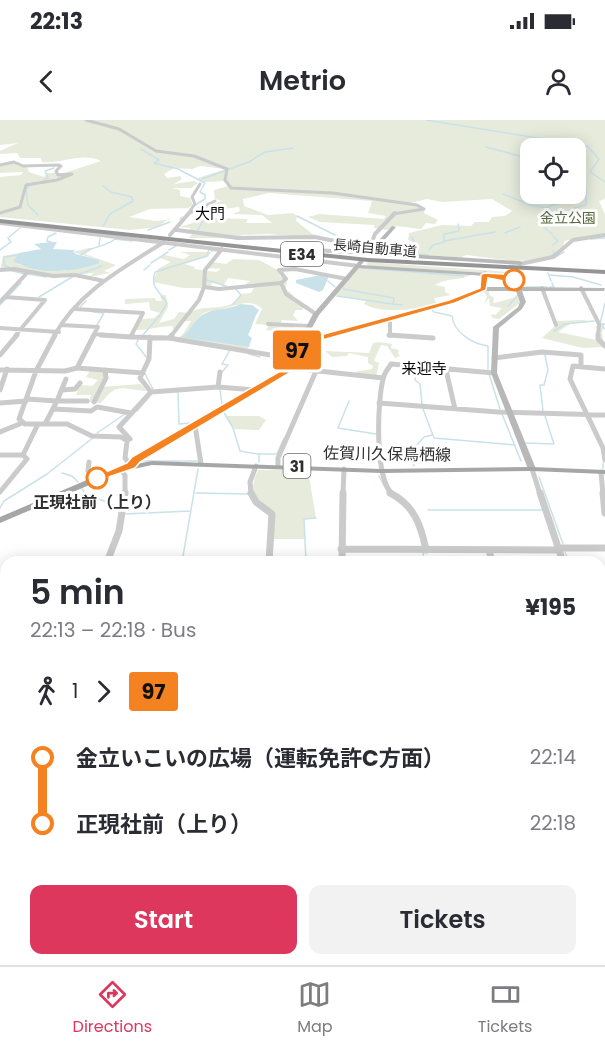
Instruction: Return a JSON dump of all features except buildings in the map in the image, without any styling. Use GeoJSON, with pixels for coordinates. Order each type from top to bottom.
{"type":"FeatureCollection","features":[{"type":"Feature","properties":{"kind":"highway","name":"長崎自動車道"},"geometry":{"type":"LineString","coordinates":[[0,221],[423,262],[605,273]]}},
{"type":"Feature","properties":{"kind":"highway","name":"長崎自動車道"},"geometry":{"type":"LineString","coordinates":[[0,221],[310,255],[493,269],[605,273]]}},
{"type":"Feature","properties":{"kind":"highway"},"geometry":{"type":"LineString","coordinates":[[423,262],[579,265]]}},
{"type":"Feature","properties":{"kind":"main road","name":"佐賀川久保鳥栖線"},"geometry":{"type":"LineString","coordinates":[[0,520],[131,466],[278,466],[381,471],[532,469],[603,472]]}},
{"type":"Feature","properties":{"kind":"street"},"geometry":{"type":"LineString","coordinates":[[86,120],[117,128],[156,151],[194,156],[227,169],[225,180],[231,188],[333,193],[417,205],[424,209],[394,213],[375,234],[370,251]]}},
{"type":"Feature","properties":{"kind":"street"},"geometry":{"type":"LineString","coordinates":[[0,165],[14,162],[23,166],[59,165],[61,167],[56,171],[58,175],[72,174],[57,180],[26,184],[20,207],[0,213]]}},
{"type":"Feature","properties":{"kind":"street"},"geometry":{"type":"LineString","coordinates":[[192,211],[195,204],[192,197],[200,184]]}},
{"type":"Feature","properties":{"kind":"street"},"geometry":{"type":"LineString","coordinates":[[170,235],[177,230],[181,220],[192,211],[215,201]]}},
{"type":"Feature","properties":{"kind":"street"},"geometry":{"type":"LineString","coordinates":[[0,221],[209,249],[484,274],[514,280],[523,298],[522,305],[496,327],[494,358],[490,373],[504,412],[532,469],[561,556]]}},
{"type":"Feature","properties":{"kind":"street"},"geometry":{"type":"LineString","coordinates":[[370,251],[394,226]]}},
{"type":"Feature","properties":{"kind":"street"},"geometry":{"type":"LineString","coordinates":[[177,230],[222,234],[226,239],[310,237],[370,251]]}},
{"type":"Feature","properties":{"kind":"street"},"geometry":{"type":"LineString","coordinates":[[294,249],[370,251],[520,263],[553,257],[573,240],[605,235]]}},
{"type":"Feature","properties":{"kind":"street"},"geometry":{"type":"LineString","coordinates":[[22,423],[19,419],[36,372],[59,332],[61,324],[104,281],[163,243]]}},
{"type":"Feature","properties":{"kind":"street"},"geometry":{"type":"LineString","coordinates":[[169,338],[199,300],[204,286],[205,270],[222,249]]}},
{"type":"Feature","properties":{"kind":"street"},"geometry":{"type":"LineString","coordinates":[[291,368],[316,314],[360,264]]}},
{"type":"Feature","properties":{"kind":"street"},"geometry":{"type":"LineString","coordinates":[[204,286],[219,289],[281,284],[286,279],[279,270],[287,268],[331,274],[347,279]]}},
{"type":"Feature","properties":{"kind":"street"},"geometry":{"type":"LineString","coordinates":[[0,270],[53,276],[75,275],[104,281]]}},
{"type":"Feature","properties":{"kind":"street"},"geometry":{"type":"LineString","coordinates":[[507,277],[514,273]]}},
{"type":"Feature","properties":{"kind":"street"},"geometry":{"type":"LineString","coordinates":[[0,302],[8,297],[26,274]]}},
{"type":"Feature","properties":{"kind":"street"},"geometry":{"type":"LineString","coordinates":[[484,274],[484,289]]}},
{"type":"Feature","properties":{"kind":"street"},"geometry":{"type":"LineString","coordinates":[[281,284],[288,298],[312,308],[316,314]]}},
{"type":"Feature","properties":{"kind":"street"},"geometry":{"type":"LineString","coordinates":[[542,288],[556,325]]}},
{"type":"Feature","properties":{"kind":"street"},"geometry":{"type":"LineString","coordinates":[[581,288],[599,324],[597,336],[604,345]]}},
{"type":"Feature","properties":{"kind":"street"},"geometry":{"type":"LineString","coordinates":[[299,347],[324,336],[452,301],[484,289],[604,289]]}},
{"type":"Feature","properties":{"kind":"street"},"geometry":{"type":"LineString","coordinates":[[0,355],[45,300],[8,297]]}},
{"type":"Feature","properties":{"kind":"street"},"geometry":{"type":"LineString","coordinates":[[75,309],[143,313],[131,336]]}},
{"type":"Feature","properties":{"kind":"street"},"geometry":{"type":"LineString","coordinates":[[390,317],[389,336],[433,338]]}},
{"type":"Feature","properties":{"kind":"street"},"geometry":{"type":"LineString","coordinates":[[61,324],[98,327],[77,368]]}},
{"type":"Feature","properties":{"kind":"street"},"geometry":{"type":"LineString","coordinates":[[268,324],[309,326]]}},
{"type":"Feature","properties":{"kind":"street"},"geometry":{"type":"LineString","coordinates":[[0,328],[59,332]]}},
{"type":"Feature","properties":{"kind":"street"},"geometry":{"type":"LineString","coordinates":[[94,334],[169,338],[258,355],[294,359]]}},
{"type":"Feature","properties":{"kind":"street"},"geometry":{"type":"LineString","coordinates":[[150,337],[149,359],[140,373],[141,380],[151,392]]}},
{"type":"Feature","properties":{"kind":"street"},"geometry":{"type":"LineString","coordinates":[[494,358],[542,352],[581,355],[581,367]]}},
{"type":"Feature","properties":{"kind":"street"},"geometry":{"type":"LineString","coordinates":[[426,550],[421,523],[402,499],[389,492],[381,471],[379,403],[384,387],[383,378],[391,364],[490,373]]}},
{"type":"Feature","properties":{"kind":"street"},"geometry":{"type":"LineString","coordinates":[[605,369],[573,366],[570,379],[603,448],[605,460]]}},
{"type":"Feature","properties":{"kind":"street"},"geometry":{"type":"LineString","coordinates":[[0,370],[36,372],[77,368],[140,373]]}},
{"type":"Feature","properties":{"kind":"street"},"geometry":{"type":"LineString","coordinates":[[151,392],[141,406],[129,412],[118,427],[130,439],[127,441],[125,458],[131,466],[136,459],[291,368],[383,378]]}},
{"type":"Feature","properties":{"kind":"street"},"geometry":{"type":"LineString","coordinates":[[0,390],[7,369]]}},
{"type":"Feature","properties":{"kind":"street"},"geometry":{"type":"LineString","coordinates":[[94,402],[106,378],[105,370]]}},
{"type":"Feature","properties":{"kind":"street"},"geometry":{"type":"LineString","coordinates":[[446,370],[455,409]]}},
{"type":"Feature","properties":{"kind":"street"},"geometry":{"type":"LineString","coordinates":[[278,466],[278,458],[316,371]]}},
{"type":"Feature","properties":{"kind":"street"},"geometry":{"type":"LineString","coordinates":[[218,387],[220,372]]}},
{"type":"Feature","properties":{"kind":"street"},"geometry":{"type":"LineString","coordinates":[[24,455],[42,424],[54,409],[66,379]]}},
{"type":"Feature","properties":{"kind":"street"},"geometry":{"type":"LineString","coordinates":[[62,390],[75,389],[80,384]]}},
{"type":"Feature","properties":{"kind":"street"},"geometry":{"type":"LineString","coordinates":[[151,392],[218,387],[255,390]]}},
{"type":"Feature","properties":{"kind":"street"},"geometry":{"type":"LineString","coordinates":[[0,403],[26,400],[87,401]]}},
{"type":"Feature","properties":{"kind":"street"},"geometry":{"type":"LineString","coordinates":[[379,403],[504,412],[605,415]]}},
{"type":"Feature","properties":{"kind":"street"},"geometry":{"type":"LineString","coordinates":[[54,409],[91,411],[97,407],[129,412]]}},
{"type":"Feature","properties":{"kind":"street"},"geometry":{"type":"LineString","coordinates":[[0,432],[22,423],[67,424],[94,436],[121,437],[127,441]]}},
{"type":"Feature","properties":{"kind":"street"},"geometry":{"type":"LineString","coordinates":[[195,425],[201,465]]}},
{"type":"Feature","properties":{"kind":"street"},"geometry":{"type":"LineString","coordinates":[[0,455],[24,455]]}},
{"type":"Feature","properties":{"kind":"street"},"geometry":{"type":"LineString","coordinates":[[0,492],[27,459],[24,455]]}},
{"type":"Feature","properties":{"kind":"street"},"geometry":{"type":"LineString","coordinates":[[88,462],[88,471],[95,479]]}},
{"type":"Feature","properties":{"kind":"street"},"geometry":{"type":"LineString","coordinates":[[256,466],[250,491],[258,505],[272,514],[269,556]]}},
{"type":"Feature","properties":{"kind":"street"},"geometry":{"type":"LineString","coordinates":[[109,556],[115,542],[126,482],[125,475],[120,469]]}},
{"type":"Feature","properties":{"kind":"street"},"geometry":{"type":"LineString","coordinates":[[342,556],[344,469]]}},
{"type":"Feature","properties":{"kind":"street"},"geometry":{"type":"LineString","coordinates":[[603,472],[605,513]]}},
{"type":"Feature","properties":{"kind":"street"},"geometry":{"type":"LineString","coordinates":[[341,549],[605,548]]}},
{"type":"Feature","properties":{"kind":"street"},"geometry":{"type":"LineString","coordinates":[[489,550],[490,556]]}},
{"type":"Feature","properties":{"kind":"green space","name":"金立公園"},"geometry":{"type":"Polygon","coordinates":[[[0,120],[605,120],[605,199],[599,201],[605,214],[605,234],[564,241],[560,251],[551,257],[537,260],[504,260],[466,255],[460,258],[400,253],[406,248],[412,248],[413,243],[408,240],[409,233],[442,225],[471,226],[475,222],[489,222],[492,217],[505,216],[512,211],[492,199],[442,202],[427,199],[410,203],[425,208],[424,213],[438,220],[435,224],[426,223],[421,229],[396,226],[386,230],[374,228],[374,225],[320,222],[308,217],[319,214],[384,219],[386,216],[368,213],[372,201],[269,193],[243,199],[244,206],[268,215],[293,213],[297,216],[296,221],[314,235],[327,239],[269,234],[241,235],[239,238],[189,238],[192,234],[185,233],[191,228],[180,227],[205,219],[196,212],[214,218],[248,219],[246,223],[272,223],[262,215],[233,214],[240,211],[239,207],[216,210],[204,207],[222,201],[215,199],[214,190],[228,186],[224,181],[205,182],[197,178],[226,169],[200,166],[192,169],[174,168],[164,174],[167,178],[180,176],[182,179],[174,184],[194,181],[198,183],[191,188],[172,188],[180,190],[180,196],[190,198],[193,205],[188,208],[150,209],[129,217],[156,221],[172,219],[165,221],[159,227],[130,230],[0,217],[0,177],[21,175],[23,172],[0,173],[0,166],[19,162],[20,166],[27,167],[29,172],[44,177],[47,173],[64,173],[101,161],[79,158],[42,162],[41,158],[20,158],[17,153],[0,154],[0,151],[18,143],[0,145],[0,120]]]}},
{"type":"Feature","properties":{"kind":"green space"},"geometry":{"type":"Polygon","coordinates":[[[94,248],[85,254],[116,265],[104,271],[110,273],[89,277],[94,273],[53,277],[0,270],[3,256],[19,253],[16,256],[19,265],[64,271],[98,260],[73,252],[94,248]]]}},
{"type":"Feature","properties":{"kind":"green space"},"geometry":{"type":"Polygon","coordinates":[[[211,249],[229,252],[211,252],[209,256],[184,264],[195,267],[194,269],[216,272],[221,269],[208,268],[212,262],[226,264],[233,259],[259,260],[285,274],[278,276],[287,277],[286,289],[294,296],[290,297],[294,302],[305,305],[302,310],[296,310],[293,315],[298,321],[282,320],[280,324],[295,326],[294,329],[281,328],[280,331],[288,333],[266,330],[269,325],[255,324],[262,309],[257,305],[243,303],[204,313],[182,336],[249,346],[246,351],[176,340],[191,321],[183,321],[174,330],[172,326],[136,330],[142,319],[154,318],[160,313],[150,310],[149,302],[125,304],[125,299],[155,298],[156,301],[162,301],[160,296],[166,295],[168,307],[159,323],[174,319],[179,312],[190,313],[202,308],[231,304],[241,294],[251,293],[255,286],[243,286],[250,281],[228,278],[224,285],[212,283],[211,288],[183,288],[153,282],[158,269],[171,262],[160,258],[164,255],[184,259],[190,255],[180,252],[210,252],[211,249]]]}},
{"type":"Feature","properties":{"kind":"green space"},"geometry":{"type":"Polygon","coordinates":[[[368,262],[509,272],[503,274],[369,266],[366,264],[368,262]]]}},
{"type":"Feature","properties":{"kind":"green space"},"geometry":{"type":"Polygon","coordinates":[[[360,267],[470,275],[435,285],[445,287],[445,292],[451,295],[434,298],[437,304],[391,310],[372,307],[364,304],[366,301],[336,295],[360,267]]]}},
{"type":"Feature","properties":{"kind":"green space"},"geometry":{"type":"Polygon","coordinates":[[[488,289],[490,296],[494,297],[493,303],[520,297],[521,302],[499,319],[492,318],[491,314],[495,315],[502,308],[490,306],[489,298],[484,304],[487,297],[485,293],[478,291],[488,289]]]}},
{"type":"Feature","properties":{"kind":"green space"},"geometry":{"type":"Polygon","coordinates":[[[556,321],[588,321],[570,324],[558,332],[596,340],[600,324],[605,324],[602,332],[604,347],[583,348],[542,338],[557,324],[556,321]]]}},
{"type":"Feature","properties":{"kind":"green space"},"geometry":{"type":"Polygon","coordinates":[[[373,343],[392,344],[391,348],[399,350],[400,356],[395,358],[387,346],[381,345],[374,361],[379,363],[376,377],[354,372],[372,369],[373,366],[368,363],[368,357],[349,353],[347,356],[332,357],[325,351],[369,353],[373,343]]]}},
{"type":"Feature","properties":{"kind":"green space"},"geometry":{"type":"Polygon","coordinates":[[[90,371],[106,372],[102,387],[140,384],[147,391],[121,388],[112,392],[101,403],[89,402],[91,395],[76,395],[78,391],[76,390],[81,385],[92,386],[98,380],[86,377],[90,371]]]}},
{"type":"Feature","properties":{"kind":"green space"},"geometry":{"type":"Polygon","coordinates":[[[226,416],[259,416],[266,420],[259,430],[234,429],[226,416]]]}},
{"type":"Feature","properties":{"kind":"green space"},"geometry":{"type":"Polygon","coordinates":[[[258,470],[308,470],[316,518],[305,519],[305,539],[272,539],[273,513],[254,495],[253,484],[258,470]]]}},
{"type":"Feature","properties":{"kind":"water"},"geometry":{"type":"Polygon","coordinates":[[[57,242],[53,249],[75,250],[73,252],[76,254],[99,260],[99,263],[78,269],[56,271],[33,269],[13,261],[19,253],[41,249],[34,244],[57,242]]]}},
{"type":"Feature","properties":{"kind":"water"},"geometry":{"type":"Polygon","coordinates":[[[321,275],[329,276],[323,290],[319,292],[296,283],[296,280],[321,275]]]}},
{"type":"Feature","properties":{"kind":"water"},"geometry":{"type":"Polygon","coordinates":[[[240,304],[252,305],[259,310],[248,335],[252,338],[249,347],[181,337],[202,315],[240,304]]]}},
{"type":"Feature","properties":{"kind":"waterway"},"geometry":{"type":"LineString","coordinates":[[426,120],[587,146],[599,159],[590,172],[605,182]]}},
{"type":"Feature","properties":{"kind":"waterway"},"geometry":{"type":"LineString","coordinates":[[486,147],[520,156]]}},
{"type":"Feature","properties":{"kind":"waterway"},"geometry":{"type":"LineString","coordinates":[[202,179],[249,162],[265,152],[293,148]]}},
{"type":"Feature","properties":{"kind":"waterway"},"geometry":{"type":"LineString","coordinates":[[141,149],[159,160],[154,163],[178,169],[205,183],[200,192],[205,195],[205,199],[195,205]]}},
{"type":"Feature","properties":{"kind":"waterway"},"geometry":{"type":"LineString","coordinates":[[43,181],[48,178],[45,171],[54,168]]}},
{"type":"Feature","properties":{"kind":"waterway"},"geometry":{"type":"LineString","coordinates":[[29,186],[26,189],[28,205],[38,215]]}},
{"type":"Feature","properties":{"kind":"waterway"},"geometry":{"type":"LineString","coordinates":[[103,186],[111,192],[132,197],[133,201],[110,214],[103,226]]}},
{"type":"Feature","properties":{"kind":"waterway"},"geometry":{"type":"LineString","coordinates":[[503,194],[531,205],[548,208]]}},
{"type":"Feature","properties":{"kind":"waterway"},"geometry":{"type":"LineString","coordinates":[[552,216],[553,213],[548,207],[556,204]]}},
{"type":"Feature","properties":{"kind":"waterway"},"geometry":{"type":"LineString","coordinates":[[560,218],[574,208],[586,204]]}},
{"type":"Feature","properties":{"kind":"waterway"},"geometry":{"type":"LineString","coordinates":[[195,213],[204,219],[198,230]]}},
{"type":"Feature","properties":{"kind":"waterway"},"geometry":{"type":"LineString","coordinates":[[297,216],[339,237]]}},
{"type":"Feature","properties":{"kind":"waterway"},"geometry":{"type":"LineString","coordinates":[[545,228],[550,221]]}},
{"type":"Feature","properties":{"kind":"waterway"},"geometry":{"type":"LineString","coordinates":[[148,230],[170,222]]}},
{"type":"Feature","properties":{"kind":"waterway"},"geometry":{"type":"LineString","coordinates":[[444,241],[444,234],[459,231],[458,224]]}},
{"type":"Feature","properties":{"kind":"waterway"},"geometry":{"type":"LineString","coordinates":[[505,233],[520,227]]}},
{"type":"Feature","properties":{"kind":"waterway"},"geometry":{"type":"LineString","coordinates":[[0,250],[11,242],[8,238],[20,228]]}},
{"type":"Feature","properties":{"kind":"waterway"},"geometry":{"type":"LineString","coordinates":[[546,229],[552,234]]}},
{"type":"Feature","properties":{"kind":"waterway"},"geometry":{"type":"LineString","coordinates":[[444,241],[495,232]]}},
{"type":"Feature","properties":{"kind":"waterway"},"geometry":{"type":"LineString","coordinates":[[51,242],[47,241],[48,237],[56,233]]}},
{"type":"Feature","properties":{"kind":"waterway"},"geometry":{"type":"LineString","coordinates":[[553,236],[558,241],[553,245]]}},
{"type":"Feature","properties":{"kind":"waterway"},"geometry":{"type":"LineString","coordinates":[[378,249],[403,254],[415,250],[416,244],[411,237]]}},
{"type":"Feature","properties":{"kind":"waterway"},"geometry":{"type":"LineString","coordinates":[[99,245],[100,238]]}},
{"type":"Feature","properties":{"kind":"waterway"},"geometry":{"type":"LineString","coordinates":[[591,239],[605,238]]}},
{"type":"Feature","properties":{"kind":"waterway"},"geometry":{"type":"LineString","coordinates":[[81,255],[115,239],[132,241]]}},
{"type":"Feature","properties":{"kind":"waterway"},"geometry":{"type":"LineString","coordinates":[[429,250],[433,245],[444,241]]}},
{"type":"Feature","properties":{"kind":"waterway"},"geometry":{"type":"LineString","coordinates":[[169,250],[176,246]]}},
{"type":"Feature","properties":{"kind":"waterway"},"geometry":{"type":"LineString","coordinates":[[143,335],[167,303],[154,285],[155,272],[207,256],[209,249]]}},
{"type":"Feature","properties":{"kind":"waterway"},"geometry":{"type":"LineString","coordinates":[[550,256],[555,253],[553,251]]}},
{"type":"Feature","properties":{"kind":"waterway"},"geometry":{"type":"LineString","coordinates":[[151,263],[168,252]]}},
{"type":"Feature","properties":{"kind":"waterway"},"geometry":{"type":"LineString","coordinates":[[554,258],[564,252]]}},
{"type":"Feature","properties":{"kind":"waterway"},"geometry":{"type":"LineString","coordinates":[[415,254],[428,255]]}},
{"type":"Feature","properties":{"kind":"waterway"},"geometry":{"type":"LineString","coordinates":[[10,268],[4,265],[4,257],[19,255]]}},
{"type":"Feature","properties":{"kind":"waterway"},"geometry":{"type":"LineString","coordinates":[[144,270],[150,265]]}},
{"type":"Feature","properties":{"kind":"waterway"},"geometry":{"type":"LineString","coordinates":[[77,275],[102,266]]}},
{"type":"Feature","properties":{"kind":"waterway"},"geometry":{"type":"LineString","coordinates":[[362,268],[463,276]]}},
{"type":"Feature","properties":{"kind":"waterway"},"geometry":{"type":"LineString","coordinates":[[13,271],[25,274]]}},
{"type":"Feature","properties":{"kind":"waterway"},"geometry":{"type":"LineString","coordinates":[[548,273],[551,281]]}},
{"type":"Feature","properties":{"kind":"waterway"},"geometry":{"type":"LineString","coordinates":[[28,274],[46,277]]}},
{"type":"Feature","properties":{"kind":"waterway"},"geometry":{"type":"LineString","coordinates":[[549,275],[573,277],[601,285]]}},
{"type":"Feature","properties":{"kind":"waterway"},"geometry":{"type":"LineString","coordinates":[[39,297],[72,277]]}},
{"type":"Feature","properties":{"kind":"waterway"},"geometry":{"type":"LineString","coordinates":[[207,280],[226,286]]}},
{"type":"Feature","properties":{"kind":"waterway"},"geometry":{"type":"LineString","coordinates":[[328,281],[335,287]]}},
{"type":"Feature","properties":{"kind":"waterway"},"geometry":{"type":"LineString","coordinates":[[0,305],[21,283]]}},
{"type":"Feature","properties":{"kind":"waterway"},"geometry":{"type":"LineString","coordinates":[[550,287],[554,287],[552,283]]}},
{"type":"Feature","properties":{"kind":"waterway"},"geometry":{"type":"LineString","coordinates":[[526,287],[547,287]]}},
{"type":"Feature","properties":{"kind":"waterway"},"geometry":{"type":"LineString","coordinates":[[233,304],[241,295],[235,288]]}},
{"type":"Feature","properties":{"kind":"waterway"},"geometry":{"type":"LineString","coordinates":[[343,289],[394,298],[393,304],[402,305]]}},
{"type":"Feature","properties":{"kind":"waterway"},"geometry":{"type":"LineString","coordinates":[[508,306],[518,295]]}},
{"type":"Feature","properties":{"kind":"waterway"},"geometry":{"type":"LineString","coordinates":[[337,296],[392,304]]}},
{"type":"Feature","properties":{"kind":"waterway"},"geometry":{"type":"LineString","coordinates":[[80,307],[86,301]]}},
{"type":"Feature","properties":{"kind":"waterway"},"geometry":{"type":"LineString","coordinates":[[605,303],[600,324],[605,324]]}},
{"type":"Feature","properties":{"kind":"waterway"},"geometry":{"type":"LineString","coordinates":[[430,308],[434,312],[452,316],[456,328],[465,337],[488,346],[488,369]]}},
{"type":"Feature","properties":{"kind":"waterway"},"geometry":{"type":"LineString","coordinates":[[93,312],[104,313],[97,325]]}},
{"type":"Feature","properties":{"kind":"waterway"},"geometry":{"type":"LineString","coordinates":[[554,331],[565,324],[594,321]]}},
{"type":"Feature","properties":{"kind":"waterway"},"geometry":{"type":"LineString","coordinates":[[602,326],[605,329]]}},
{"type":"Feature","properties":{"kind":"waterway"},"geometry":{"type":"LineString","coordinates":[[138,340],[136,344],[147,358]]}},
{"type":"Feature","properties":{"kind":"waterway"},"geometry":{"type":"LineString","coordinates":[[222,372],[228,365],[222,364],[230,350]]}},
{"type":"Feature","properties":{"kind":"waterway"},"geometry":{"type":"LineString","coordinates":[[249,354],[260,357]]}},
{"type":"Feature","properties":{"kind":"waterway"},"geometry":{"type":"LineString","coordinates":[[543,411],[540,385],[544,385],[548,370],[545,355]]}},
{"type":"Feature","properties":{"kind":"waterway"},"geometry":{"type":"LineString","coordinates":[[416,369],[415,380],[420,384],[422,404]]}},
{"type":"Feature","properties":{"kind":"waterway"},"geometry":{"type":"LineString","coordinates":[[145,374],[153,389]]}},
{"type":"Feature","properties":{"kind":"waterway"},"geometry":{"type":"LineString","coordinates":[[489,374],[500,409]]}},
{"type":"Feature","properties":{"kind":"waterway"},"geometry":{"type":"LineString","coordinates":[[220,389],[222,405]]}},
{"type":"Feature","properties":{"kind":"waterway"},"geometry":{"type":"LineString","coordinates":[[178,392],[179,424],[191,423]]}},
{"type":"Feature","properties":{"kind":"waterway"},"geometry":{"type":"LineString","coordinates":[[137,411],[149,397]]}},
{"type":"Feature","properties":{"kind":"waterway"},"geometry":{"type":"LineString","coordinates":[[349,401],[338,428],[376,434]]}},
{"type":"Feature","properties":{"kind":"waterway"},"geometry":{"type":"LineString","coordinates":[[423,409],[434,438],[515,445]]}},
{"type":"Feature","properties":{"kind":"waterway"},"geometry":{"type":"LineString","coordinates":[[223,411],[233,428],[240,451],[258,454]]}},
{"type":"Feature","properties":{"kind":"waterway"},"geometry":{"type":"LineString","coordinates":[[97,433],[125,414]]}},
{"type":"Feature","properties":{"kind":"waterway"},"geometry":{"type":"LineString","coordinates":[[502,414],[515,445]]}},
{"type":"Feature","properties":{"kind":"waterway"},"geometry":{"type":"LineString","coordinates":[[526,443],[554,444],[545,416]]}},
{"type":"Feature","properties":{"kind":"waterway"},"geometry":{"type":"LineString","coordinates":[[414,466],[409,447],[415,447],[424,437],[432,435]]}},
{"type":"Feature","properties":{"kind":"waterway"},"geometry":{"type":"LineString","coordinates":[[0,508],[4,501],[47,474],[94,437]]}},
{"type":"Feature","properties":{"kind":"waterway"},"geometry":{"type":"LineString","coordinates":[[259,462],[259,454],[277,454],[284,438]]}},
{"type":"Feature","properties":{"kind":"waterway"},"geometry":{"type":"LineString","coordinates":[[515,445],[521,461]]}},
{"type":"Feature","properties":{"kind":"waterway"},"geometry":{"type":"LineString","coordinates":[[141,461],[198,461]]}},
{"type":"Feature","properties":{"kind":"waterway"},"geometry":{"type":"LineString","coordinates":[[603,463],[603,469]]}},
{"type":"Feature","properties":{"kind":"waterway"},"geometry":{"type":"LineString","coordinates":[[191,511],[198,469]]}},
{"type":"Feature","properties":{"kind":"waterway"},"geometry":{"type":"LineString","coordinates":[[62,473],[72,476],[78,482]]}},
{"type":"Feature","properties":{"kind":"waterway"},"geometry":{"type":"LineString","coordinates":[[379,476],[387,491]]}},
{"type":"Feature","properties":{"kind":"waterway"},"geometry":{"type":"LineString","coordinates":[[539,477],[563,544]]}},
{"type":"Feature","properties":{"kind":"waterway"},"geometry":{"type":"LineString","coordinates":[[82,489],[85,493],[120,508],[120,514]]}},
{"type":"Feature","properties":{"kind":"waterway"},"geometry":{"type":"LineString","coordinates":[[196,493],[248,494]]}},
{"type":"Feature","properties":{"kind":"waterway"},"geometry":{"type":"LineString","coordinates":[[428,510],[542,510]]}},
{"type":"Feature","properties":{"kind":"waterway"},"geometry":{"type":"LineString","coordinates":[[124,514],[191,511]]}},
{"type":"Feature","properties":{"kind":"waterway"},"geometry":{"type":"LineString","coordinates":[[183,556],[191,511]]}},
{"type":"Feature","properties":{"kind":"waterway"},"geometry":{"type":"LineString","coordinates":[[306,556],[304,519],[316,518]]}},
{"type":"Feature","properties":{"kind":"waterway"},"geometry":{"type":"LineString","coordinates":[[423,552],[423,556]]}},
{"type":"Feature","properties":{"kind":"waterway"},"geometry":{"type":"LineString","coordinates":[[565,552],[567,556]]}},
{"type":"Feature","properties":{"kind":"bus line","name":"97"},"geometry":{"type":"LineString","coordinates":[[97,478],[131,466],[136,459],[288,370],[291,368],[299,347],[311,344],[324,336],[452,301],[484,289],[484,275],[503,276],[514,280]]}},
{"type":"Feature","properties":{"kind":"place","name":"正現社前（上り）"},"geometry":{"type":"Point","coordinates":[97,478]}},
{"type":"Feature","properties":{"kind":"district","name":"大門"},"geometry":{"type":"Point","coordinates":[210,213]}},
{"type":"Feature","properties":{"kind":"district","name":"来迎寺"},"geometry":{"type":"Point","coordinates":[424,368]}}]}
